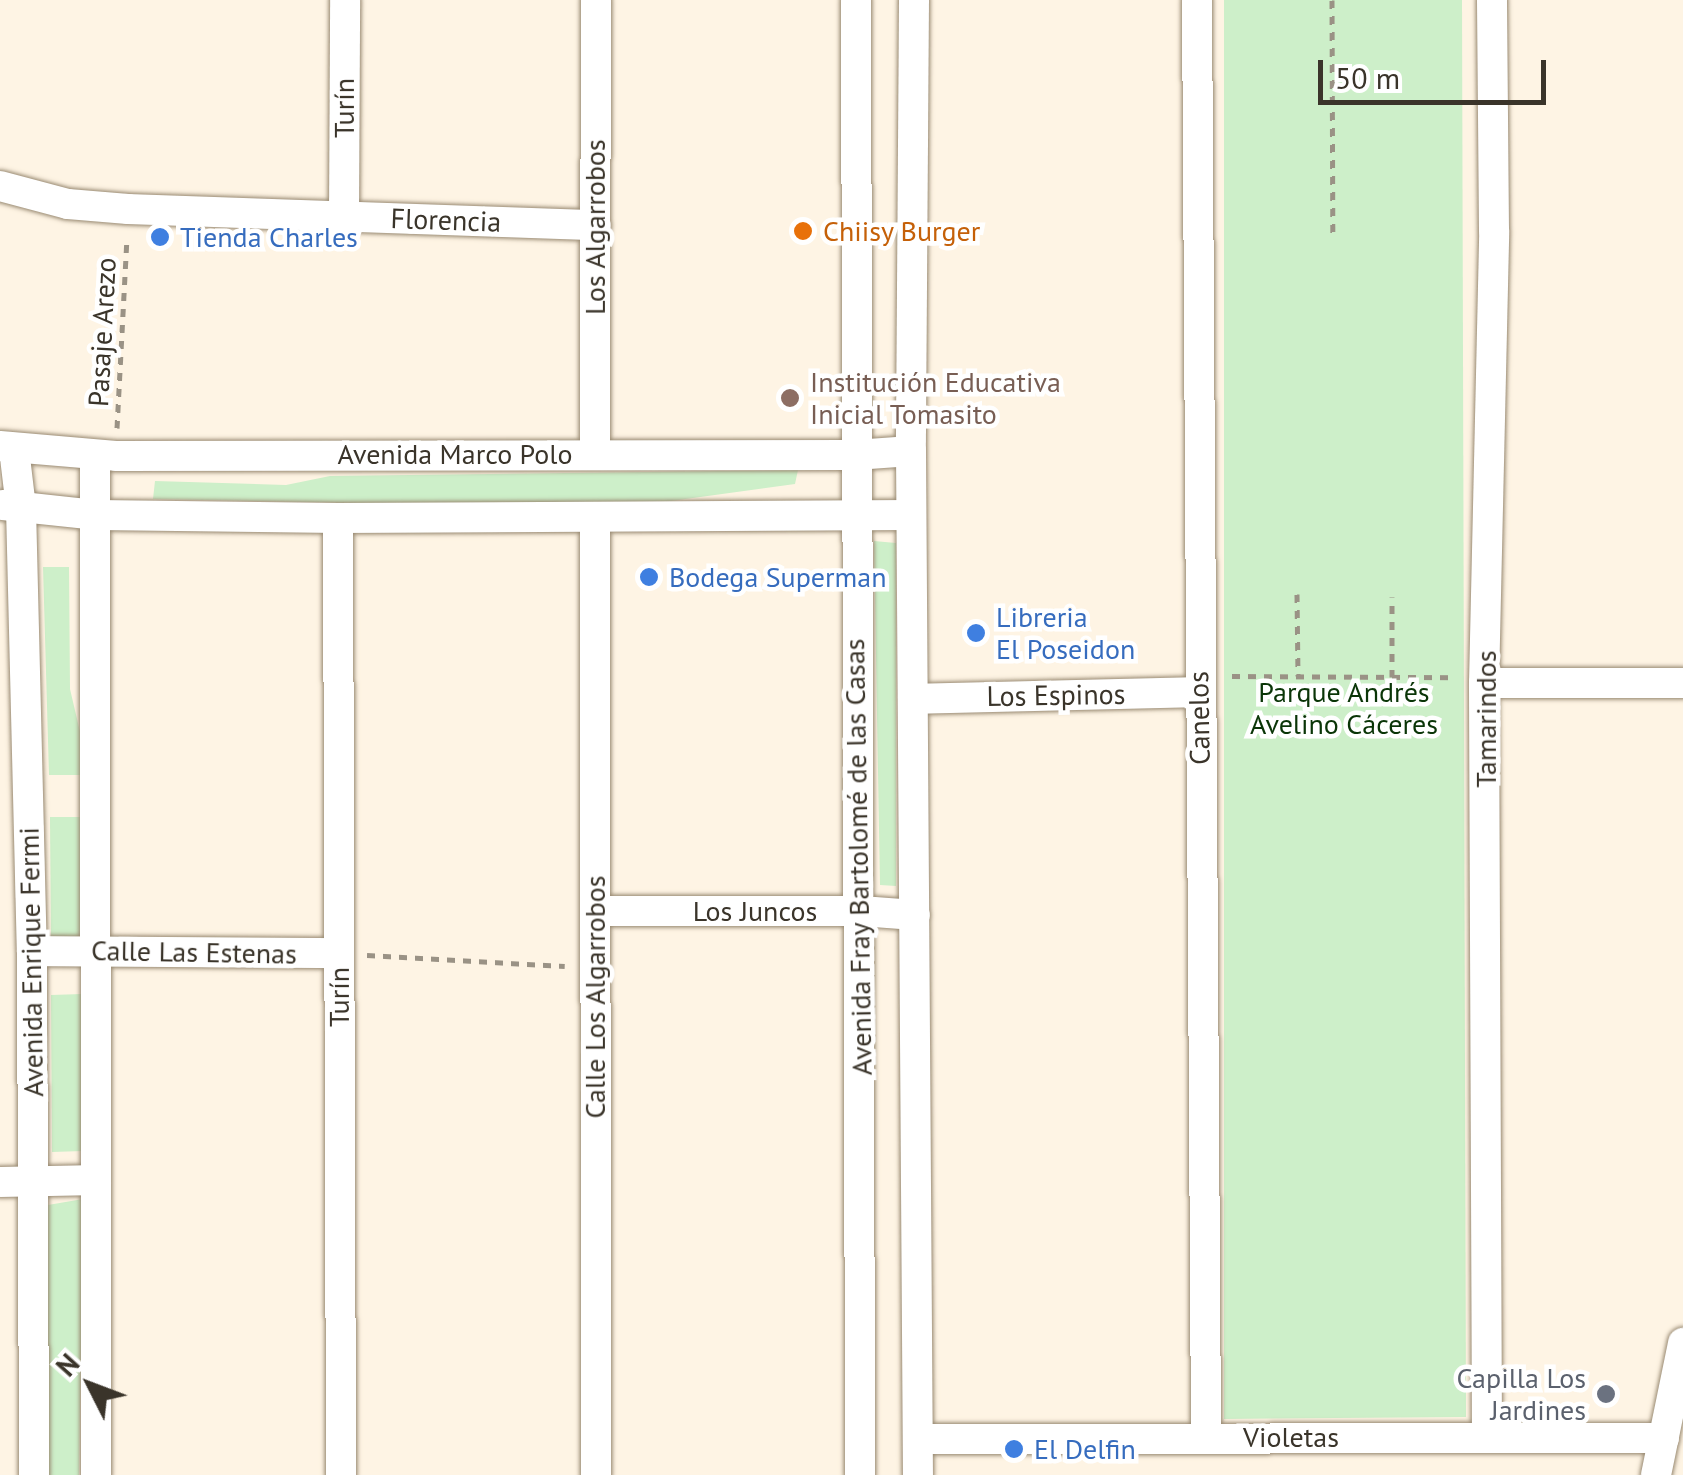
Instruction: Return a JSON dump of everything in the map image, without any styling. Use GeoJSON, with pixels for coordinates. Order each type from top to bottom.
{"type":"FeatureCollection","features":[{"type":"Feature","properties":{"kind":"street","name":"Turín"},"geometry":{"type":"LineString","coordinates":[[344,217],[345,0]]}},
{"type":"Feature","properties":{"kind":"street","name":"Los Algarrobos"},"geometry":{"type":"LineString","coordinates":[[595,454],[596,0]]}},
{"type":"Feature","properties":{"kind":"street","name":"Avenida Fray Bartolomé de las Casas"},"geometry":{"type":"LineString","coordinates":[[856,0],[854,516],[860,911],[860,1475]]}},
{"type":"Feature","properties":{"kind":"street","name":"Avenida Fray Bartolomé de las Casas"},"geometry":{"type":"LineString","coordinates":[[914,0],[911,515],[918,1475]]}},
{"type":"Feature","properties":{"kind":"street","name":"Canelos"},"geometry":{"type":"LineString","coordinates":[[1197,0],[1198,692],[1206,1437]]}},
{"type":"Feature","properties":{"kind":"street","name":"Tamarindos"},"geometry":{"type":"LineString","coordinates":[[1488,1438],[1484,684],[1494,231],[1492,0]]}},
{"type":"Feature","properties":{"kind":"street","name":"Florencia"},"geometry":{"type":"LineString","coordinates":[[0,186],[68,204],[128,209],[596,224]]}},
{"type":"Feature","properties":{"kind":"street","name":"Avenida Marco Polo"},"geometry":{"type":"LineString","coordinates":[[7,448],[105,456],[855,455],[911,451]]}},
{"type":"Feature","properties":{"kind":"street","name":"Avenida Enrique Fermi"},"geometry":{"type":"LineString","coordinates":[[7,448],[32,951],[34,1475]]}},
{"type":"Feature","properties":{"kind":"street"},"geometry":{"type":"LineString","coordinates":[[96,1475],[98,515],[105,456]]}},
{"type":"Feature","properties":{"kind":"street"},"geometry":{"type":"LineString","coordinates":[[11,506],[98,515],[338,518],[595,520],[911,515]]}},
{"type":"Feature","properties":{"kind":"street","name":"Turín"},"geometry":{"type":"LineString","coordinates":[[338,518],[341,1475]]}},
{"type":"Feature","properties":{"kind":"street","name":"Calle Los Algarrobos"},"geometry":{"type":"LineString","coordinates":[[595,520],[596,1475]]}},
{"type":"Feature","properties":{"kind":"street"},"geometry":{"type":"LineString","coordinates":[[1484,684],[1683,683]]}},
{"type":"Feature","properties":{"kind":"street","name":"Los Espinos"},"geometry":{"type":"LineString","coordinates":[[913,698],[1198,692]]}},
{"type":"Feature","properties":{"kind":"street","name":"Los Juncos"},"geometry":{"type":"LineString","coordinates":[[595,912],[860,911],[915,915]]}},
{"type":"Feature","properties":{"kind":"street","name":"Calle Las Estenas"},"geometry":{"type":"LineString","coordinates":[[32,951],[339,953]]}},
{"type":"Feature","properties":{"kind":"street"},"geometry":{"type":"LineString","coordinates":[[0,1182],[96,1180]]}},
{"type":"Feature","properties":{"kind":"street"},"geometry":{"type":"LineString","coordinates":[[1656,1475],[1683,1343]]}},
{"type":"Feature","properties":{"kind":"street","name":"Violetas"},"geometry":{"type":"LineString","coordinates":[[918,1439],[1664,1438]]}},
{"type":"Feature","properties":{"kind":"path"},"geometry":{"type":"LineString","coordinates":[[1332,0],[1333,234]]}},
{"type":"Feature","properties":{"kind":"path","name":"Pasaje Arezo"},"geometry":{"type":"LineString","coordinates":[[105,456],[128,209]]}},
{"type":"Feature","properties":{"kind":"path"},"geometry":{"type":"LineString","coordinates":[[1297,594],[1298,677]]}},
{"type":"Feature","properties":{"kind":"path"},"geometry":{"type":"LineString","coordinates":[[1392,597],[1392,677]]}},
{"type":"Feature","properties":{"kind":"path"},"geometry":{"type":"LineString","coordinates":[[1198,692],[1227,676],[1462,677],[1484,684]]}},
{"type":"Feature","properties":{"kind":"path"},"geometry":{"type":"LineString","coordinates":[[339,953],[595,968]]}},
{"type":"Feature","properties":{"kind":"green space","name":"Parque Andrés Avelino Cáceres"},"geometry":{"type":"Polygon","coordinates":[[[1224,0],[1462,0],[1466,1417],[1224,1419],[1224,0]]]}},
{"type":"Feature","properties":{"kind":"green space"},"geometry":{"type":"Polygon","coordinates":[[[798,470],[795,484],[620,508],[153,499],[155,481],[286,485],[330,476],[798,470]]]}},
{"type":"Feature","properties":{"kind":"green space"},"geometry":{"type":"Polygon","coordinates":[[[874,541],[896,543],[896,886],[880,885],[874,541]]]}},
{"type":"Feature","properties":{"kind":"green space"},"geometry":{"type":"Polygon","coordinates":[[[43,567],[69,567],[70,689],[81,736],[82,775],[49,775],[43,567]]]}},
{"type":"Feature","properties":{"kind":"green space"},"geometry":{"type":"Polygon","coordinates":[[[50,817],[81,817],[81,939],[51,939],[50,817]]]}},
{"type":"Feature","properties":{"kind":"green space"},"geometry":{"type":"Polygon","coordinates":[[[82,994],[83,1151],[52,1152],[51,995],[82,994]]]}},
{"type":"Feature","properties":{"kind":"green space"},"geometry":{"type":"Polygon","coordinates":[[[83,1199],[79,1475],[47,1475],[48,1205],[83,1199]]]}},
{"type":"Feature","properties":{"kind":"place","name":"Chiisy Burger"},"geometry":{"type":"Point","coordinates":[803,231]}},
{"type":"Feature","properties":{"kind":"place","name":"Tienda Charles"},"geometry":{"type":"Point","coordinates":[160,237]}},
{"type":"Feature","properties":{"kind":"place","name":"Institución Educativa Inicial Tomasito"},"geometry":{"type":"Point","coordinates":[790,398]}},
{"type":"Feature","properties":{"kind":"place","name":"Bodega Superman"},"geometry":{"type":"Point","coordinates":[649,577]}},
{"type":"Feature","properties":{"kind":"place","name":"Libreria El Poseidon"},"geometry":{"type":"Point","coordinates":[976,633]}},
{"type":"Feature","properties":{"kind":"place","name":"Capilla Los Jardines"},"geometry":{"type":"Point","coordinates":[1606,1394]}},
{"type":"Feature","properties":{"kind":"place","name":"El Delfin"},"geometry":{"type":"Point","coordinates":[1014,1449]}}]}
